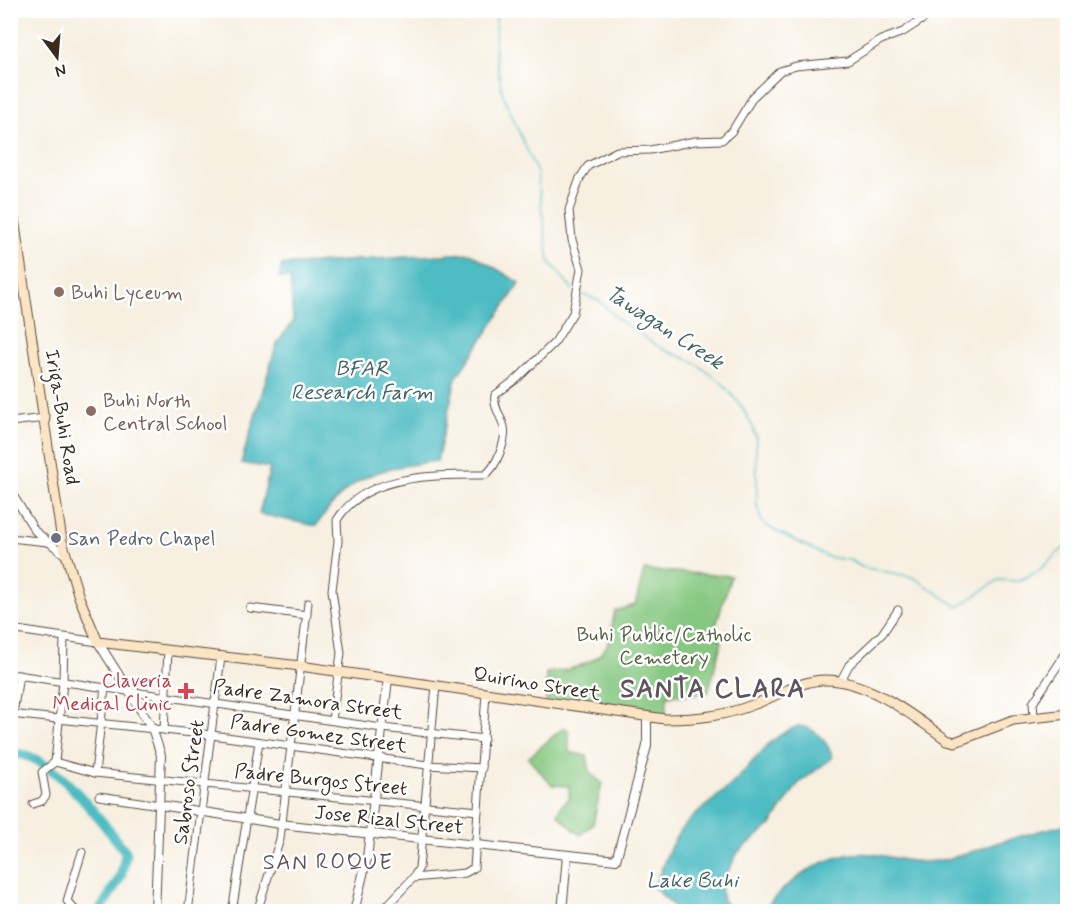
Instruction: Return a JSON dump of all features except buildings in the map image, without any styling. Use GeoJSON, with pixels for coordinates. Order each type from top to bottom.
{"type":"FeatureCollection","features":[{"type":"Feature","properties":{"kind":"main road","name":"Iriga-Buhi Road"},"geometry":{"type":"LineString","coordinates":[[10,192],[65,555],[98,642]]}},
{"type":"Feature","properties":{"kind":"main road","name":"Quirino Street"},"geometry":{"type":"LineString","coordinates":[[98,642],[300,666],[647,717],[684,720],[716,717],[808,683],[824,680],[840,682],[871,692],[947,740],[955,742],[1013,720],[1068,714]]}},
{"type":"Feature","properties":{"kind":"street"},"geometry":{"type":"LineString","coordinates":[[332,720],[341,653],[332,580],[338,541],[336,524],[340,515],[357,499],[379,485],[489,473],[494,467],[504,434],[495,395],[518,378],[558,339],[573,313],[580,285],[581,269],[574,252],[569,210],[580,178],[588,166],[617,151],[650,150],[695,141],[722,140],[732,131],[753,97],[780,71],[796,66],[848,61],[881,40],[907,30],[937,10]]}},
{"type":"Feature","properties":{"kind":"street"},"geometry":{"type":"LineString","coordinates":[[10,422],[46,418]]}},
{"type":"Feature","properties":{"kind":"street"},"geometry":{"type":"LineString","coordinates":[[10,490],[35,531],[65,555]]}},
{"type":"Feature","properties":{"kind":"street"},"geometry":{"type":"LineString","coordinates":[[10,538],[48,542]]}},
{"type":"Feature","properties":{"kind":"street"},"geometry":{"type":"LineString","coordinates":[[257,912],[277,854],[308,603]]}},
{"type":"Feature","properties":{"kind":"street"},"geometry":{"type":"LineString","coordinates":[[250,608],[307,615]]}},
{"type":"Feature","properties":{"kind":"street"},"geometry":{"type":"LineString","coordinates":[[840,682],[849,665],[882,634],[898,610]]}},
{"type":"Feature","properties":{"kind":"street"},"geometry":{"type":"LineString","coordinates":[[10,629],[98,642],[152,728],[161,755],[155,912]]}},
{"type":"Feature","properties":{"kind":"street"},"geometry":{"type":"LineString","coordinates":[[33,804],[42,801],[46,795],[42,774],[44,769],[54,763],[63,682],[64,638]]}},
{"type":"Feature","properties":{"kind":"street"},"geometry":{"type":"LineString","coordinates":[[164,730],[168,650]]}},
{"type":"Feature","properties":{"kind":"street"},"geometry":{"type":"LineString","coordinates":[[1034,717],[1034,703],[1068,650]]}},
{"type":"Feature","properties":{"kind":"street","name":"Sabroso Street"},"geometry":{"type":"LineString","coordinates":[[188,912],[221,657]]}},
{"type":"Feature","properties":{"kind":"street","name":"Padre Zamora Street"},"geometry":{"type":"LineString","coordinates":[[10,674],[128,689],[382,728],[484,739]]}},
{"type":"Feature","properties":{"kind":"street"},"geometry":{"type":"LineString","coordinates":[[12,714],[20,675]]}},
{"type":"Feature","properties":{"kind":"street"},"geometry":{"type":"LineString","coordinates":[[354,912],[365,872],[388,679]]}},
{"type":"Feature","properties":{"kind":"street"},"geometry":{"type":"LineString","coordinates":[[381,912],[414,878],[420,862],[420,839],[436,685]]}},
{"type":"Feature","properties":{"kind":"street"},"geometry":{"type":"LineString","coordinates":[[94,773],[105,687]]}},
{"type":"Feature","properties":{"kind":"street"},"geometry":{"type":"LineString","coordinates":[[414,878],[470,872],[475,865],[486,693]]}},
{"type":"Feature","properties":{"kind":"street","name":"Padre Gomez Street"},"geometry":{"type":"LineString","coordinates":[[12,714],[212,735],[427,765],[482,768]]}},
{"type":"Feature","properties":{"kind":"street","name":"Jose Rizal Street"},"geometry":{"type":"LineString","coordinates":[[159,805],[280,824],[616,860],[647,746],[647,717]]}},
{"type":"Feature","properties":{"kind":"street"},"geometry":{"type":"LineString","coordinates":[[232,912],[259,742]]}},
{"type":"Feature","properties":{"kind":"street","name":"Padre Burgos Street"},"geometry":{"type":"LineString","coordinates":[[54,763],[94,773],[478,811]]}},
{"type":"Feature","properties":{"kind":"street"},"geometry":{"type":"LineString","coordinates":[[99,796],[159,805]]}},
{"type":"Feature","properties":{"kind":"street"},"geometry":{"type":"LineString","coordinates":[[77,912],[67,901],[82,852]]}},
{"type":"Feature","properties":{"kind":"street"},"geometry":{"type":"LineString","coordinates":[[562,912],[567,856]]}},
{"type":"Feature","properties":{"kind":"green space","name":"Buhi Public/Catholic Cemetery"},"geometry":{"type":"Polygon","coordinates":[[[644,570],[731,576],[713,635],[722,640],[708,693],[667,696],[666,715],[546,701],[546,673],[579,666],[601,653],[608,643],[615,611],[635,605],[644,570]]]}},
{"type":"Feature","properties":{"kind":"green space"},"geometry":{"type":"Polygon","coordinates":[[[564,727],[569,731],[569,752],[587,756],[590,773],[602,783],[593,824],[580,835],[558,815],[561,806],[569,799],[569,786],[552,785],[528,758],[564,727]]]}},
{"type":"Feature","properties":{"kind":"water","name":"BFAR Research Farm"},"geometry":{"type":"Polygon","coordinates":[[[470,253],[520,283],[456,378],[437,461],[397,467],[367,477],[342,494],[316,526],[259,514],[270,468],[241,463],[277,343],[293,322],[290,278],[279,278],[282,265],[470,253]]]}},
{"type":"Feature","properties":{"kind":"water","name":"Lake Buhi"},"geometry":{"type":"Polygon","coordinates":[[[798,726],[809,728],[820,736],[831,752],[832,758],[798,784],[770,826],[738,852],[724,879],[721,891],[723,900],[732,911],[678,911],[654,887],[677,835],[694,816],[736,780],[778,736],[798,726]]]}},
{"type":"Feature","properties":{"kind":"water","name":"Lake Buhi"},"geometry":{"type":"Polygon","coordinates":[[[1067,824],[1067,911],[763,911],[784,888],[797,878],[841,856],[872,854],[911,861],[935,861],[1067,824]]]}},
{"type":"Feature","properties":{"kind":"waterway","name":"Tawagan Creek"},"geometry":{"type":"LineString","coordinates":[[496,10],[495,55],[503,95],[537,173],[549,261],[573,290]]}},
{"type":"Feature","properties":{"kind":"waterway","name":"Tawagan Creek"},"geometry":{"type":"LineString","coordinates":[[580,294],[598,300],[618,319],[662,349],[694,362],[721,382],[742,407],[756,438],[757,505],[761,520],[766,526],[828,557],[850,560],[862,567],[913,577],[958,607],[998,580],[1017,581],[1037,572],[1068,544]]}},
{"type":"Feature","properties":{"kind":"waterway"},"geometry":{"type":"LineString","coordinates":[[10,754],[26,755],[58,775],[90,807],[126,852],[121,876],[99,912]]}},
{"type":"Feature","properties":{"kind":"place","name":"Buhi Lyceum"},"geometry":{"type":"Point","coordinates":[59,292]}},
{"type":"Feature","properties":{"kind":"place","name":"Buhi North Central School"},"geometry":{"type":"Point","coordinates":[91,411]}},
{"type":"Feature","properties":{"kind":"place","name":"San Pedro Chapel"},"geometry":{"type":"Point","coordinates":[56,538]}},
{"type":"Feature","properties":{"kind":"place","name":"Claveria Medical Clinic"},"geometry":{"type":"Point","coordinates":[186,691]}},
{"type":"Feature","properties":{"kind":"district","name":"SANTA CLARA"},"geometry":{"type":"Point","coordinates":[713,688]}},
{"type":"Feature","properties":{"kind":"district","name":"SAN ROQUE"},"geometry":{"type":"Point","coordinates":[328,861]}}]}
